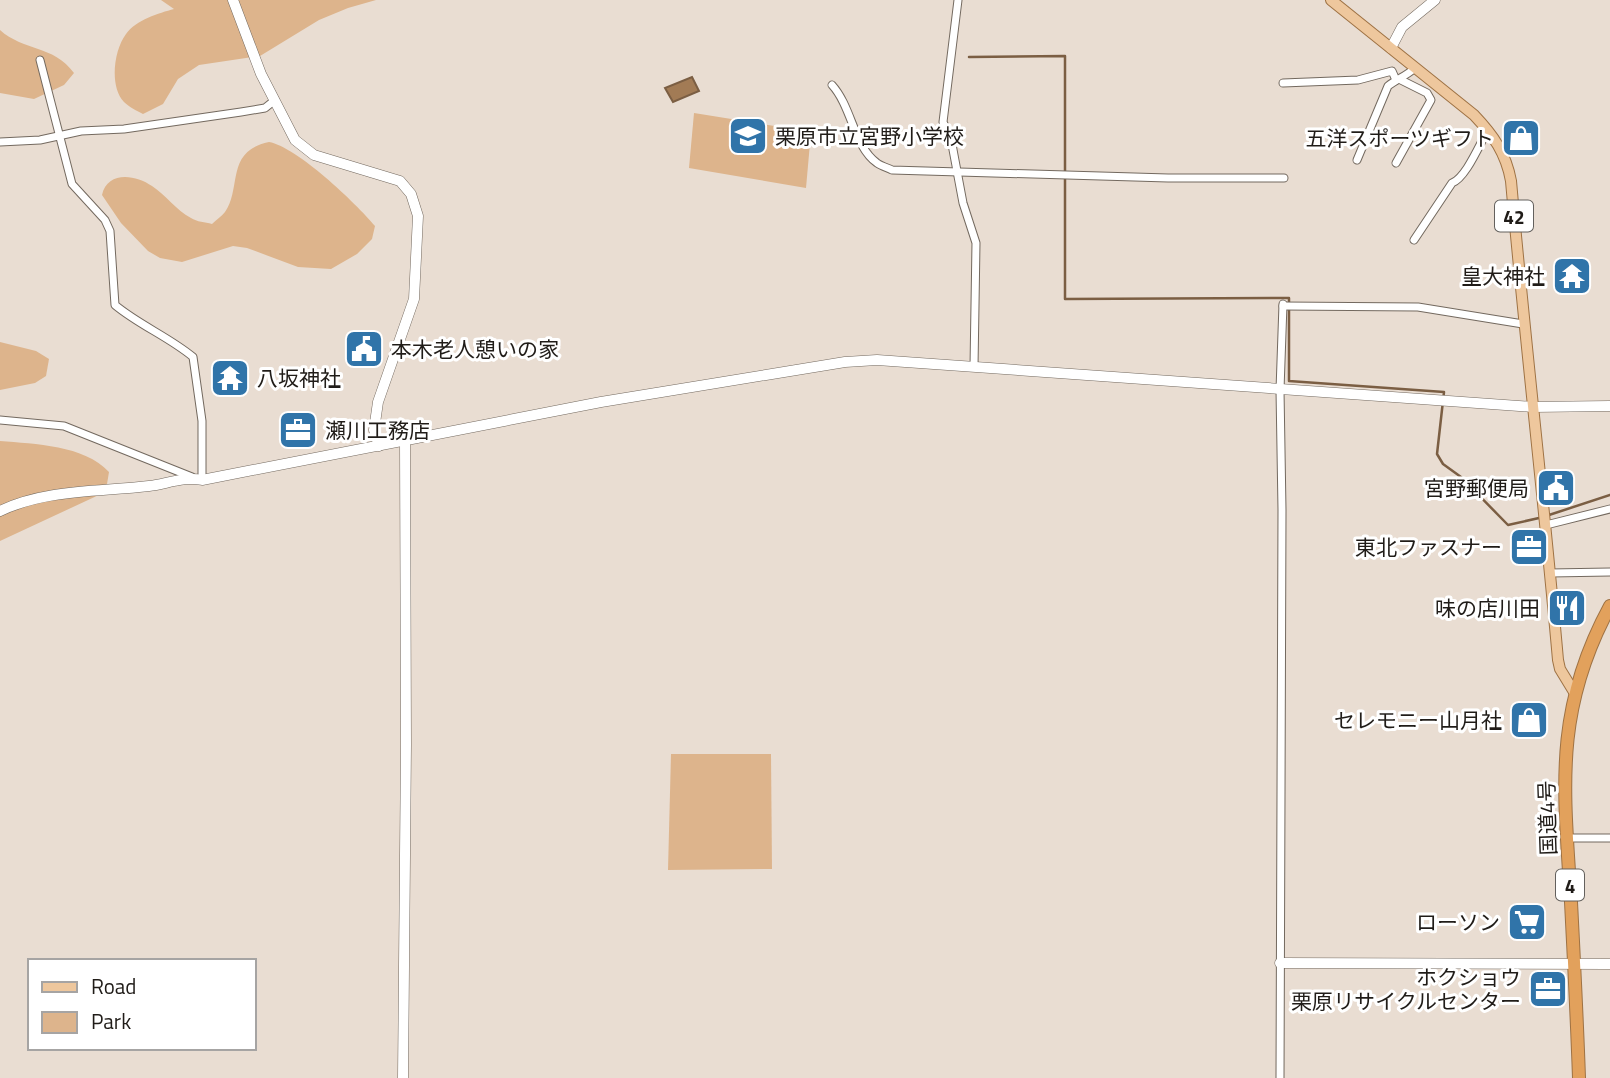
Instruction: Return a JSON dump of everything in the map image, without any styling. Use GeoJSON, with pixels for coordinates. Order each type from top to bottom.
{"type":"FeatureCollection","features":[{"type":"Feature","properties":{"kind":"highway","name":"国道4号"},"geometry":{"type":"LineString","coordinates":[[1579,1078],[1565,760],[1574,692],[1588,652],[1610,607]]}},
{"type":"Feature","properties":{"kind":"main road","name":"42"},"geometry":{"type":"LineString","coordinates":[[1331,0],[1474,115],[1500,145],[1506,160],[1511,181],[1558,660],[1560,669],[1574,692]]}},
{"type":"Feature","properties":{"kind":"street"},"geometry":{"type":"LineString","coordinates":[[233,0],[261,74],[295,140],[314,155],[400,181],[411,194],[418,216],[414,299],[378,402],[374,430],[379,446]]}},
{"type":"Feature","properties":{"kind":"street"},"geometry":{"type":"LineString","coordinates":[[958,0],[943,122],[951,139],[976,243],[974,367]]}},
{"type":"Feature","properties":{"kind":"street"},"geometry":{"type":"LineString","coordinates":[[1391,48],[1402,27],[1435,0]]}},
{"type":"Feature","properties":{"kind":"street"},"geometry":{"type":"LineString","coordinates":[[40,60],[72,184],[105,220],[110,231],[115,305],[175,342],[193,357],[202,421],[199,479]]}},
{"type":"Feature","properties":{"kind":"street"},"geometry":{"type":"LineString","coordinates":[[1357,160],[1388,86],[1415,68]]}},
{"type":"Feature","properties":{"kind":"street"},"geometry":{"type":"LineString","coordinates":[[1283,83],[1358,80],[1392,71],[1399,80],[1427,93],[1431,100],[1396,163]]}},
{"type":"Feature","properties":{"kind":"street"},"geometry":{"type":"LineString","coordinates":[[832,85],[842,96],[865,150],[877,164],[892,170],[1284,178]]}},
{"type":"Feature","properties":{"kind":"street"},"geometry":{"type":"LineString","coordinates":[[0,142],[58,137],[81,131],[107,131],[241,112],[265,108],[275,100]]}},
{"type":"Feature","properties":{"kind":"street"},"geometry":{"type":"LineString","coordinates":[[1414,240],[1452,183],[1457,181],[1466,168],[1488,130]]}},
{"type":"Feature","properties":{"kind":"street"},"geometry":{"type":"LineString","coordinates":[[1280,1078],[1280,390],[1284,305],[1418,307],[1523,324]]}},
{"type":"Feature","properties":{"kind":"street"},"geometry":{"type":"LineString","coordinates":[[0,511],[44,497],[199,479],[614,400],[845,362],[877,360],[1534,407],[1610,407]]}},
{"type":"Feature","properties":{"kind":"street"},"geometry":{"type":"LineString","coordinates":[[0,419],[64,426],[199,479]]}},
{"type":"Feature","properties":{"kind":"street"},"geometry":{"type":"LineString","coordinates":[[403,1078],[405,440]]}},
{"type":"Feature","properties":{"kind":"street"},"geometry":{"type":"LineString","coordinates":[[1545,519],[1610,509]]}},
{"type":"Feature","properties":{"kind":"street"},"geometry":{"type":"LineString","coordinates":[[1550,573],[1610,572]]}},
{"type":"Feature","properties":{"kind":"street"},"geometry":{"type":"LineString","coordinates":[[1567,838],[1610,838]]}},
{"type":"Feature","properties":{"kind":"street"},"geometry":{"type":"LineString","coordinates":[[1280,963],[1610,964]]}},
{"type":"Feature","properties":{"kind":"green space"},"geometry":{"type":"Polygon","coordinates":[[[161,0],[376,0],[319,20],[260,56],[199,65],[178,79],[163,104],[143,114],[126,104],[119,95],[115,78],[116,58],[130,29],[148,18],[174,9],[161,0]]]}},
{"type":"Feature","properties":{"kind":"green space"},"geometry":{"type":"Polygon","coordinates":[[[0,30],[18,42],[57,57],[74,73],[64,85],[34,99],[0,93],[0,30]]]}},
{"type":"Feature","properties":{"kind":"green space"},"geometry":{"type":"Polygon","coordinates":[[[694,113],[811,132],[806,188],[689,168],[694,113]]]}},
{"type":"Feature","properties":{"kind":"green space"},"geometry":{"type":"Polygon","coordinates":[[[269,142],[281,146],[310,165],[375,226],[372,239],[357,254],[331,269],[298,267],[247,248],[233,246],[182,262],[160,258],[148,251],[121,223],[102,195],[105,187],[116,178],[138,179],[157,190],[191,218],[212,224],[225,212],[230,202],[237,171],[246,153],[269,142]]]}},
{"type":"Feature","properties":{"kind":"green space"},"geometry":{"type":"Polygon","coordinates":[[[0,342],[36,351],[49,359],[46,376],[35,383],[0,390],[0,342]]]}},
{"type":"Feature","properties":{"kind":"green space"},"geometry":{"type":"Polygon","coordinates":[[[0,441],[58,448],[86,456],[109,472],[107,484],[101,494],[0,541],[0,441]]]}},
{"type":"Feature","properties":{"kind":"green space"},"geometry":{"type":"Polygon","coordinates":[[[671,754],[771,754],[772,869],[668,870],[671,754]]]}},
{"type":"Feature","properties":{"kind":"shaded area"},"geometry":{"type":"Polygon","coordinates":[[[692,77],[699,91],[673,102],[665,88],[692,77]]]}},
{"type":"Feature","properties":{"kind":"waterway"},"geometry":{"type":"LineString","coordinates":[[969,57],[1065,56],[1065,299],[1289,298],[1289,381],[1444,392],[1437,454],[1443,464],[1461,477],[1508,525],[1539,518]]}},
{"type":"Feature","properties":{"kind":"waterway"},"geometry":{"type":"LineString","coordinates":[[1549,515],[1610,495]]}},
{"type":"Feature","properties":{"kind":"place","name":"栗原市立宮野小学校"},"geometry":{"type":"Point","coordinates":[748,136]}},
{"type":"Feature","properties":{"kind":"place","name":"五洋スポーツギフト"},"geometry":{"type":"Point","coordinates":[1521,138]}},
{"type":"Feature","properties":{"kind":"place","name":"皇大神社"},"geometry":{"type":"Point","coordinates":[1572,276]}},
{"type":"Feature","properties":{"kind":"place","name":"本木老人憩いの家"},"geometry":{"type":"Point","coordinates":[364,349]}},
{"type":"Feature","properties":{"kind":"place","name":"八坂神社"},"geometry":{"type":"Point","coordinates":[230,378]}},
{"type":"Feature","properties":{"kind":"place","name":"瀬川工務店"},"geometry":{"type":"Point","coordinates":[298,430]}},
{"type":"Feature","properties":{"kind":"place","name":"宮野郵便局"},"geometry":{"type":"Point","coordinates":[1556,488]}},
{"type":"Feature","properties":{"kind":"place","name":"東北ファスナー"},"geometry":{"type":"Point","coordinates":[1529,547]}},
{"type":"Feature","properties":{"kind":"place","name":"味の店川田"},"geometry":{"type":"Point","coordinates":[1567,608]}},
{"type":"Feature","properties":{"kind":"place","name":"セレモニー山月社"},"geometry":{"type":"Point","coordinates":[1529,720]}},
{"type":"Feature","properties":{"kind":"place","name":"ローソン"},"geometry":{"type":"Point","coordinates":[1527,922]}},
{"type":"Feature","properties":{"kind":"place","name":"ホクショウ 栗原リサイクルセンター"},"geometry":{"type":"Point","coordinates":[1548,989]}}]}
